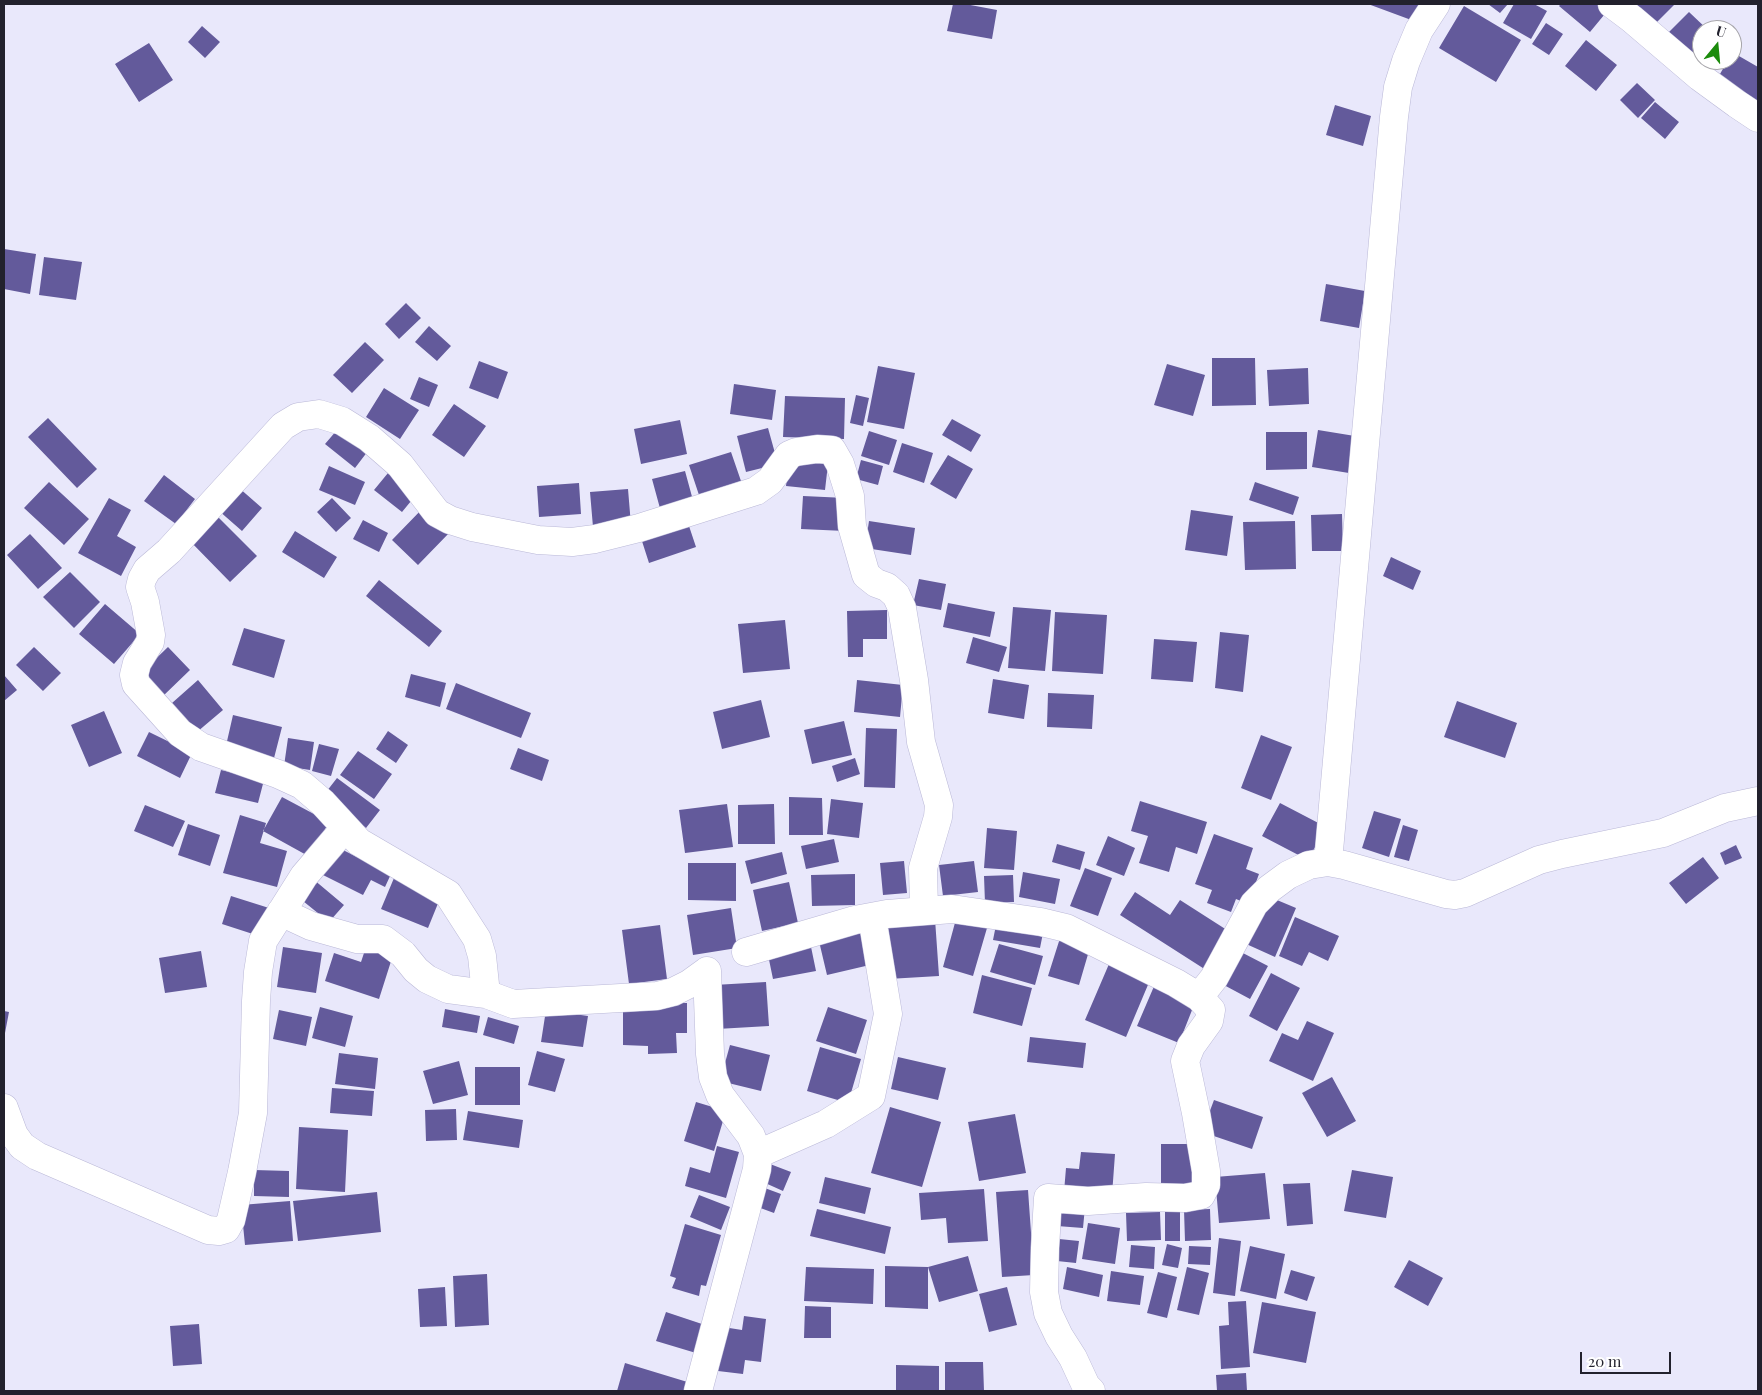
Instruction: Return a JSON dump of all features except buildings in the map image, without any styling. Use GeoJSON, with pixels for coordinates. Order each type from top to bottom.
{"type":"FeatureCollection","features":[{"type":"Feature","properties":{"kind":"street"},"geometry":{"type":"LineString","coordinates":[[1328,862],[1394,117],[1398,87],[1406,61],[1420,30],[1436,4]]}},
{"type":"Feature","properties":{"kind":"street"},"geometry":{"type":"LineString","coordinates":[[1612,4],[1700,77],[1758,118]]}},
{"type":"Feature","properties":{"kind":"street"},"geometry":{"type":"LineString","coordinates":[[486,994],[482,956],[477,938],[448,894],[359,842],[323,803],[302,785],[278,774],[201,747],[180,733],[136,684],[134,675],[137,663],[150,642],[152,635],[140,587],[145,574],[169,551],[284,426],[298,417],[319,414],[342,421],[370,438],[400,465],[437,513],[450,520],[472,527],[538,540],[572,542],[596,539],[639,528],[756,491],[770,481],[789,455],[796,452],[822,449],[832,450],[840,464],[850,496],[852,526],[866,575],[876,583],[887,587],[896,595],[902,608],[914,680],[921,742],[939,805],[938,817],[923,868],[924,910]]}},
{"type":"Feature","properties":{"kind":"street"},"geometry":{"type":"LineString","coordinates":[[1199,998],[1214,978],[1254,904],[1269,888],[1288,874],[1309,865],[1328,862],[1446,894],[1465,893],[1539,860],[1663,833],[1725,808],[1758,800]]}},
{"type":"Feature","properties":{"kind":"street"},"geometry":{"type":"LineString","coordinates":[[4,1108],[14,1135],[22,1146],[37,1156],[208,1230],[218,1231],[226,1229],[234,1211],[253,1113],[256,1002],[263,941],[304,876],[345,828]]}},
{"type":"Feature","properties":{"kind":"street"},"geometry":{"type":"LineString","coordinates":[[746,952],[856,920],[924,910],[952,909],[1041,922],[1066,928],[1176,983],[1199,998],[1211,1010],[1208,1021],[1191,1046],[1185,1061],[1206,1171],[1206,1186],[1201,1195],[1185,1198],[1146,1197],[1088,1201],[1048,1198],[1044,1282],[1048,1313],[1086,1386],[1092,1391]]}},
{"type":"Feature","properties":{"kind":"street"},"geometry":{"type":"LineString","coordinates":[[281,912],[311,926],[357,939],[383,939],[403,954],[426,979],[448,988],[486,994],[513,1004],[656,996],[673,992],[689,984],[707,971],[710,1054],[713,1077],[720,1095],[751,1136],[758,1154],[757,1168],[698,1391]]}},
{"type":"Feature","properties":{"kind":"street"},"geometry":{"type":"LineString","coordinates":[[758,1154],[826,1124],[871,1096],[888,1014],[872,917]]}}]}
